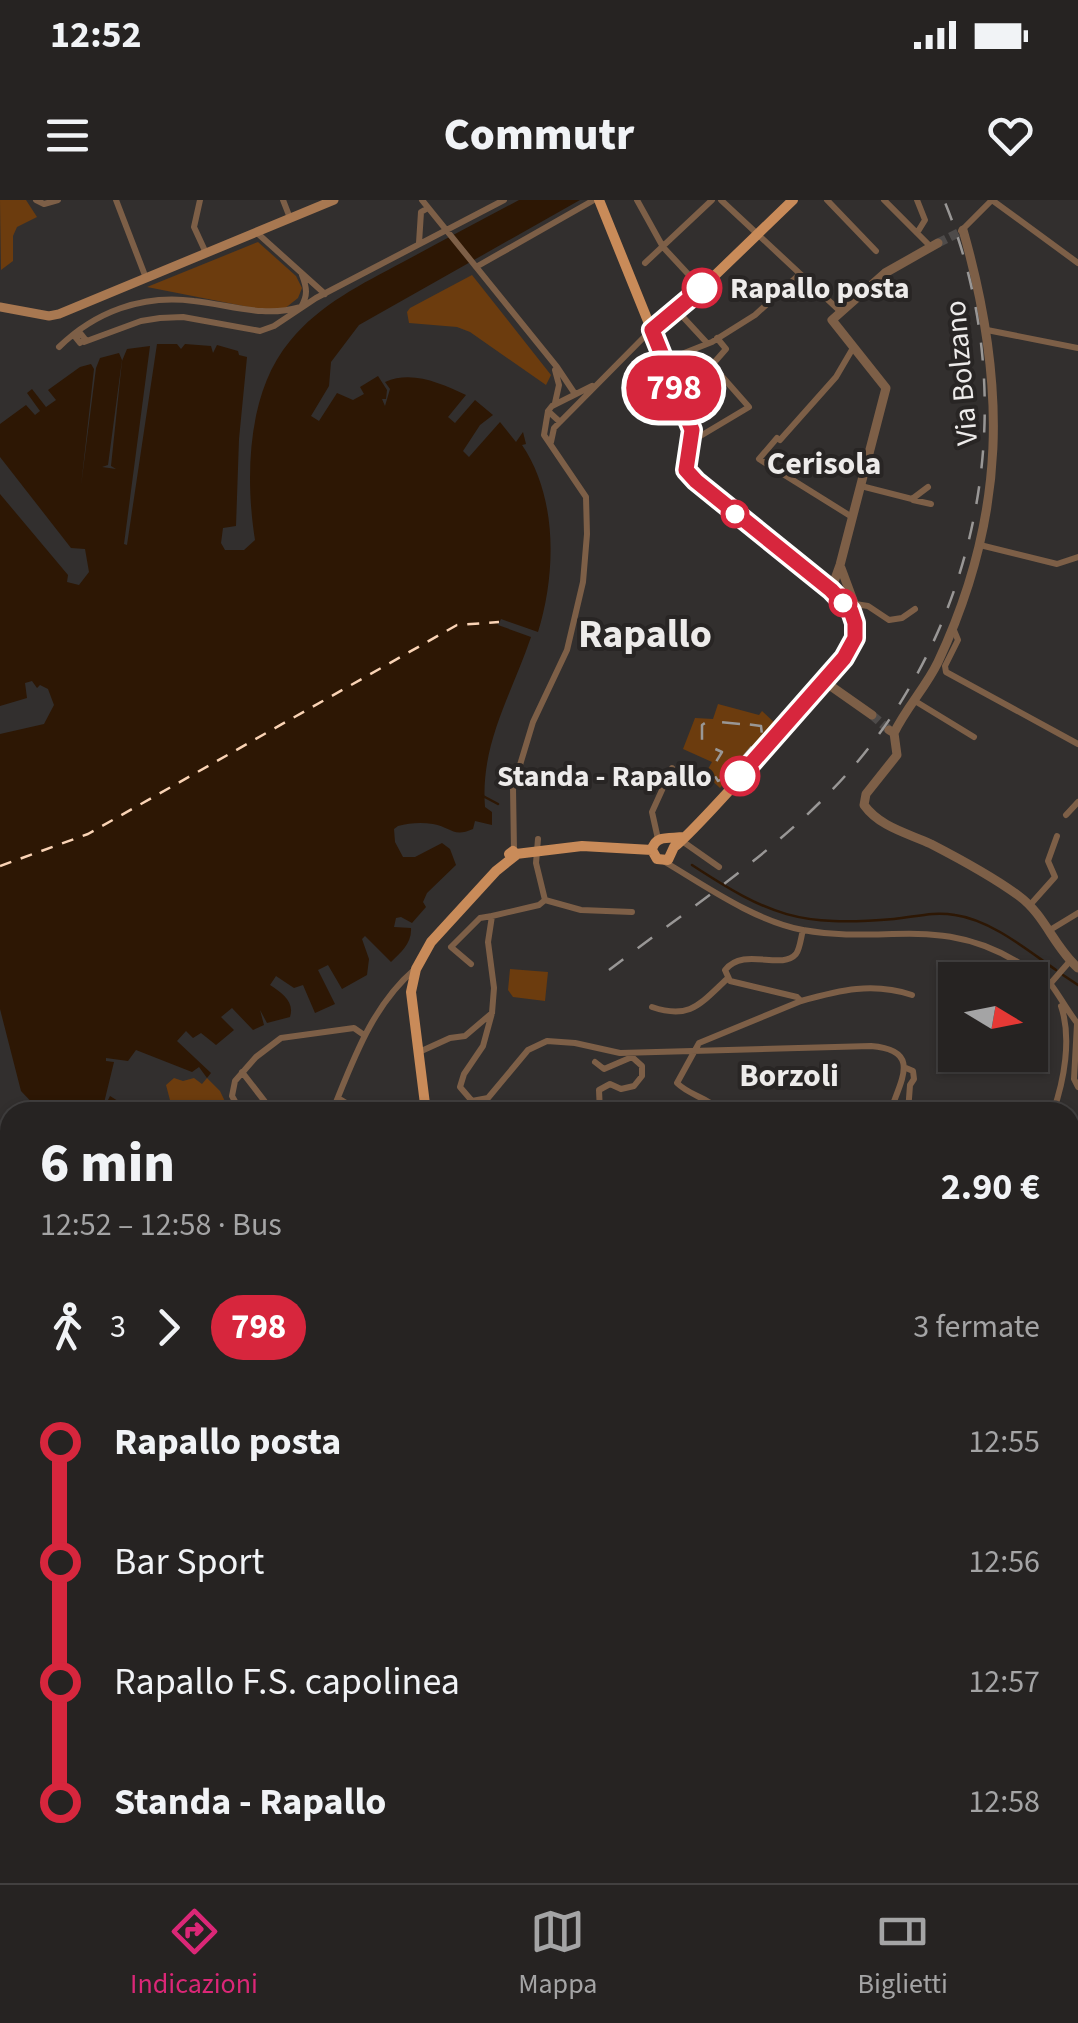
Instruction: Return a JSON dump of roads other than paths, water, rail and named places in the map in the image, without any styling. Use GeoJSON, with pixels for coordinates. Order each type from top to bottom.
{"type":"FeatureCollection","features":[{"type":"Feature","properties":{"kind":"main road"},"geometry":{"type":"LineString","coordinates":[[0,307],[49,316],[334,200]]}},
{"type":"Feature","properties":{"kind":"main road"},"geometry":{"type":"LineString","coordinates":[[596,200],[692,430],[686,466],[691,477],[843,599],[855,623],[852,646],[825,682],[670,842],[656,858],[671,858],[670,842]]}},
{"type":"Feature","properties":{"kind":"main road"},"geometry":{"type":"LineString","coordinates":[[652,330],[794,200]]}},
{"type":"Feature","properties":{"kind":"main road"},"geometry":{"type":"LineString","coordinates":[[426,1102],[412,992],[416,968],[423,952],[511,853],[537,845],[670,842]]}},
{"type":"Feature","properties":{"kind":"street"},"geometry":{"type":"LineString","coordinates":[[36,200],[44,204],[58,200]]}},
{"type":"Feature","properties":{"kind":"street"},"geometry":{"type":"LineString","coordinates":[[116,200],[146,278]]}},
{"type":"Feature","properties":{"kind":"street"},"geometry":{"type":"LineString","coordinates":[[200,200],[194,227],[206,253]]}},
{"type":"Feature","properties":{"kind":"street"},"geometry":{"type":"LineString","coordinates":[[282,200],[290,218]]}},
{"type":"Feature","properties":{"kind":"street"},"geometry":{"type":"LineString","coordinates":[[422,200],[575,394],[574,407]]}},
{"type":"Feature","properties":{"kind":"street"},"geometry":{"type":"LineString","coordinates":[[301,307],[262,314],[192,300],[142,303],[117,308],[80,336],[141,321],[184,317],[260,331],[504,200]]}},
{"type":"Feature","properties":{"kind":"street"},"geometry":{"type":"LineString","coordinates":[[474,264],[596,200]]}},
{"type":"Feature","properties":{"kind":"street"},"geometry":{"type":"LineString","coordinates":[[637,200],[663,247],[702,288]]}},
{"type":"Feature","properties":{"kind":"street"},"geometry":{"type":"LineString","coordinates":[[645,263],[712,200]]}},
{"type":"Feature","properties":{"kind":"street"},"geometry":{"type":"LineString","coordinates":[[721,200],[842,312]]}},
{"type":"Feature","properties":{"kind":"street"},"geometry":{"type":"LineString","coordinates":[[826,200],[876,251]]}},
{"type":"Feature","properties":{"kind":"street"},"geometry":{"type":"LineString","coordinates":[[843,599],[840,565],[886,388],[832,320],[885,272],[934,244],[884,200]]}},
{"type":"Feature","properties":{"kind":"street"},"geometry":{"type":"LineString","coordinates":[[917,200],[925,220],[917,233]]}},
{"type":"Feature","properties":{"kind":"street"},"geometry":{"type":"LineString","coordinates":[[962,231],[992,200],[1078,263]]}},
{"type":"Feature","properties":{"kind":"street"},"geometry":{"type":"LineString","coordinates":[[419,243],[421,212],[428,208]]}},
{"type":"Feature","properties":{"kind":"street","name":"Via Bolzano"},"geometry":{"type":"LineString","coordinates":[[962,231],[987,330],[995,397],[994,458],[980,545],[953,628],[916,700],[891,731],[896,755],[866,794],[864,805],[890,826],[958,858],[1030,905]]}},
{"type":"Feature","properties":{"kind":"street"},"geometry":{"type":"LineString","coordinates":[[256,232],[325,294]]}},
{"type":"Feature","properties":{"kind":"street"},"geometry":{"type":"LineString","coordinates":[[664,361],[707,344],[755,315],[800,274]]}},
{"type":"Feature","properties":{"kind":"street"},"geometry":{"type":"LineString","coordinates":[[301,307],[308,290],[302,275]]}},
{"type":"Feature","properties":{"kind":"street"},"geometry":{"type":"LineString","coordinates":[[683,316],[707,344]]}},
{"type":"Feature","properties":{"kind":"street"},"geometry":{"type":"LineString","coordinates":[[550,443],[551,432],[560,422],[652,330]]}},
{"type":"Feature","properties":{"kind":"street"},"geometry":{"type":"LineString","coordinates":[[987,330],[1078,348]]}},
{"type":"Feature","properties":{"kind":"street"},"geometry":{"type":"LineString","coordinates":[[692,441],[749,407],[712,364],[726,349],[717,338]]}},
{"type":"Feature","properties":{"kind":"street"},"geometry":{"type":"LineString","coordinates":[[852,517],[759,459],[836,377],[853,348]]}},
{"type":"Feature","properties":{"kind":"street"},"geometry":{"type":"LineString","coordinates":[[550,360],[559,380],[555,403]]}},
{"type":"Feature","properties":{"kind":"street"},"geometry":{"type":"LineString","coordinates":[[511,853],[513,788],[538,711],[566,650],[584,568],[586,497],[544,434],[548,411],[555,403],[593,386]]}},
{"type":"Feature","properties":{"kind":"street"},"geometry":{"type":"LineString","coordinates":[[548,411],[560,422]]}},
{"type":"Feature","properties":{"kind":"street"},"geometry":{"type":"LineString","coordinates":[[861,486],[931,504]]}},
{"type":"Feature","properties":{"kind":"street"},"geometry":{"type":"LineString","coordinates":[[912,499],[928,487]]}},
{"type":"Feature","properties":{"kind":"street"},"geometry":{"type":"LineString","coordinates":[[980,545],[1058,564],[1078,558]]}},
{"type":"Feature","properties":{"kind":"street"},"geometry":{"type":"LineString","coordinates":[[840,565],[846,586],[843,599]]}},
{"type":"Feature","properties":{"kind":"street"},"geometry":{"type":"LineString","coordinates":[[843,599],[846,586]]}},
{"type":"Feature","properties":{"kind":"street"},"geometry":{"type":"LineString","coordinates":[[843,599],[868,606],[889,620],[902,618],[915,609]]}},
{"type":"Feature","properties":{"kind":"street"},"geometry":{"type":"LineString","coordinates":[[953,628],[958,640],[944,666],[946,672],[1078,744]]}},
{"type":"Feature","properties":{"kind":"street"},"geometry":{"type":"LineString","coordinates":[[825,682],[872,715]]}},
{"type":"Feature","properties":{"kind":"street"},"geometry":{"type":"LineString","coordinates":[[916,700],[974,736]]}},
{"type":"Feature","properties":{"kind":"street"},"geometry":{"type":"LineString","coordinates":[[672,768],[652,812],[670,842],[719,867]]}},
{"type":"Feature","properties":{"kind":"street"},"geometry":{"type":"LineString","coordinates":[[1066,815],[1078,802]]}},
{"type":"Feature","properties":{"kind":"street"},"geometry":{"type":"LineString","coordinates":[[1051,982],[1071,965],[1030,905],[1054,877],[1048,861],[1057,836]]}},
{"type":"Feature","properties":{"kind":"street"},"geometry":{"type":"LineString","coordinates":[[537,845],[545,900]]}},
{"type":"Feature","properties":{"kind":"street"},"geometry":{"type":"LineString","coordinates":[[664,861],[757,914],[803,930],[858,935],[953,934],[991,947],[1016,962]]}},
{"type":"Feature","properties":{"kind":"street"},"geometry":{"type":"LineString","coordinates":[[545,900],[581,910],[632,912]]}},
{"type":"Feature","properties":{"kind":"street"},"geometry":{"type":"LineString","coordinates":[[471,964],[451,947],[480,918],[540,905],[545,900]]}},
{"type":"Feature","properties":{"kind":"street"},"geometry":{"type":"LineString","coordinates":[[1050,930],[1078,913]]}},
{"type":"Feature","properties":{"kind":"street"},"geometry":{"type":"LineString","coordinates":[[492,916],[488,960],[494,988],[492,1013],[483,1046],[462,1079],[462,1091],[472,1101],[488,1098],[536,1045],[554,1040],[620,1052],[871,1046],[894,1049],[902,1056],[906,1068],[894,1102]]}},
{"type":"Feature","properties":{"kind":"street"},"geometry":{"type":"LineString","coordinates":[[801,1002],[797,997],[736,984],[727,978],[725,970],[738,960],[785,959],[795,955],[803,930]]}},
{"type":"Feature","properties":{"kind":"street"},"geometry":{"type":"LineString","coordinates":[[336,1102],[364,1034],[382,1006],[416,968]]}},
{"type":"Feature","properties":{"kind":"street"},"geometry":{"type":"LineString","coordinates":[[652,1008],[674,1015],[684,1012],[704,1001],[727,978]]}},
{"type":"Feature","properties":{"kind":"street"},"geometry":{"type":"LineString","coordinates":[[1048,980],[1066,1018],[1063,1079],[1056,1102]]}},
{"type":"Feature","properties":{"kind":"street"},"geometry":{"type":"LineString","coordinates":[[712,1102],[688,1094],[677,1084],[699,1044],[801,1002],[858,987],[912,995]]}},
{"type":"Feature","properties":{"kind":"street"},"geometry":{"type":"LineString","coordinates":[[494,988],[502,998]]}},
{"type":"Feature","properties":{"kind":"street"},"geometry":{"type":"LineString","coordinates":[[1060,1001],[1077,1023],[1074,1079],[1078,1087]]}},
{"type":"Feature","properties":{"kind":"street"},"geometry":{"type":"LineString","coordinates":[[417,1053],[450,1038],[465,1036],[492,1013]]}},
{"type":"Feature","properties":{"kind":"street"},"geometry":{"type":"LineString","coordinates":[[235,1102],[232,1096],[235,1081],[281,1038],[354,1028],[364,1034]]}},
{"type":"Feature","properties":{"kind":"street"},"geometry":{"type":"LineString","coordinates":[[595,1062],[604,1069],[632,1057],[642,1066],[642,1076],[634,1086],[622,1089],[610,1084],[599,1090],[600,1102]]}},
{"type":"Feature","properties":{"kind":"street"},"geometry":{"type":"LineString","coordinates":[[906,1068],[913,1071],[914,1079],[909,1102]]}},
{"type":"Feature","properties":{"kind":"street"},"geometry":{"type":"LineString","coordinates":[[242,1072],[266,1102]]}},
{"type":"Feature","properties":{"kind":"street"},"geometry":{"type":"LineString","coordinates":[[338,1098],[344,1102]]}},
{"type":"Feature","properties":{"kind":"waterway"},"geometry":{"type":"LineString","coordinates":[[483,796],[498,804]]}},
{"type":"Feature","properties":{"kind":"waterway"},"geometry":{"type":"LineString","coordinates":[[692,865],[765,907],[809,919],[861,921],[939,914],[968,918],[1008,937],[1056,970]]}},
{"type":"Feature","properties":{"kind":"waterway"},"geometry":{"type":"LineString","coordinates":[[1063,975],[1078,985]]}},
{"type":"Feature","properties":{"kind":"tunnel"},"geometry":{"type":"LineString","coordinates":[[938,243],[960,232]]}},
{"type":"Feature","properties":{"kind":"tunnel"},"geometry":{"type":"LineString","coordinates":[[872,715],[889,730]]}},
{"type":"Feature","properties":{"kind":"railway"},"geometry":{"type":"LineString","coordinates":[[609,970],[807,815],[883,728],[924,660],[955,588],[975,512],[984,433],[982,354],[969,276],[944,200]]}},
{"type":"Feature","properties":{"kind":"railway"},"geometry":{"type":"LineString","coordinates":[[740,724],[708,721],[702,725],[702,743],[722,752],[711,770],[718,781],[726,777],[762,735],[761,726],[746,724]]}},
{"type":"Feature","properties":{"kind":"place","name":"Rapallo posta"},"geometry":{"type":"Point","coordinates":[702,288]}},
{"type":"Feature","properties":{"kind":"place","name":"Standa - Rapallo"},"geometry":{"type":"Point","coordinates":[740,776]}},
{"type":"Feature","properties":{"kind":"district","name":"Cerisola"},"geometry":{"type":"Point","coordinates":[824,463]}},
{"type":"Feature","properties":{"kind":"district","name":"Rapallo"},"geometry":{"type":"Point","coordinates":[645,633]}},
{"type":"Feature","properties":{"kind":"district","name":"Borzoli"},"geometry":{"type":"Point","coordinates":[789,1075]}}]}
